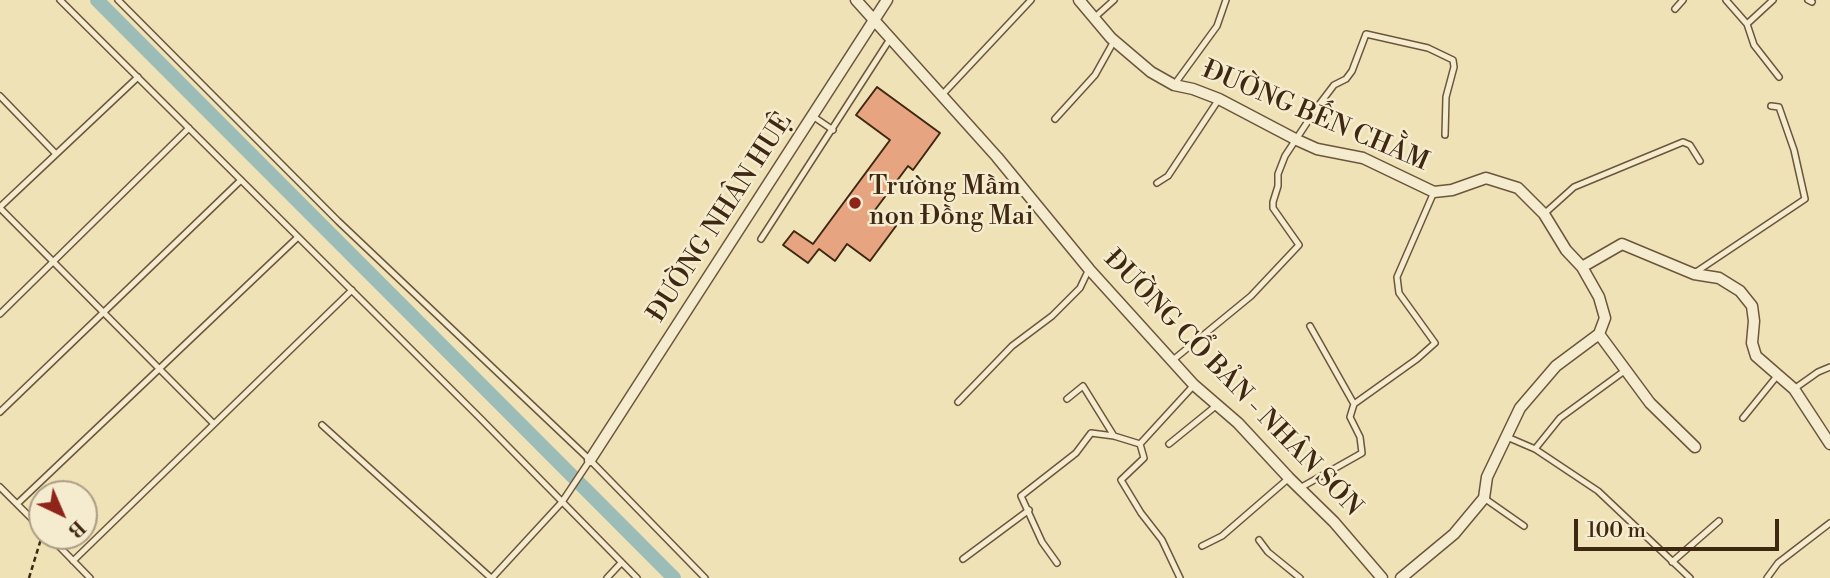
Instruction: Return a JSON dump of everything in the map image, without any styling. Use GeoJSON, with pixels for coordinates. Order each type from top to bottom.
{"type":"FeatureCollection","features":[{"type":"Feature","properties":{"kind":"street","name":"ĐƯỜNG CỔ BẢN - NHÂN SƠN"},"geometry":{"type":"LineString","coordinates":[[856,0],[997,157],[1089,269],[1194,385],[1238,423],[1334,522],[1382,578]]}},
{"type":"Feature","properties":{"kind":"street","name":"ĐƯỜNG NHÂN HUỆ"},"geometry":{"type":"LineString","coordinates":[[590,460],[814,117],[887,0]]}},
{"type":"Feature","properties":{"kind":"street","name":"ĐƯỜNG BẾN CHẰM"},"geometry":{"type":"LineString","coordinates":[[1079,0],[1114,41],[1151,72],[1174,85],[1219,99],[1297,141],[1317,149],[1363,158],[1434,192],[1452,190],[1486,178],[1518,188],[1544,214],[1599,296],[1605,318],[1599,334]]}},
{"type":"Feature","properties":{"kind":"street"},"geometry":{"type":"LineString","coordinates":[[1582,267],[1622,244],[1694,274],[1719,278],[1740,291],[1752,306],[1752,344],[1756,356],[1794,389],[1830,444]]}},
{"type":"Feature","properties":{"kind":"street"},"geometry":{"type":"LineString","coordinates":[[1401,578],[1454,534],[1484,498],[1487,477],[1520,408],[1556,366],[1599,334],[1628,369],[1650,402],[1695,447]]}},
{"type":"Feature","properties":{"kind":"lane"},"geometry":{"type":"LineString","coordinates":[[60,0],[637,578]]}},
{"type":"Feature","properties":{"kind":"lane"},"geometry":{"type":"LineString","coordinates":[[118,0],[338,221],[590,460],[705,578]]}},
{"type":"Feature","properties":{"kind":"lane"},"geometry":{"type":"LineString","coordinates":[[941,96],[1031,0]]}},
{"type":"Feature","properties":{"kind":"lane"},"geometry":{"type":"LineString","coordinates":[[1094,18],[1114,0]]}},
{"type":"Feature","properties":{"kind":"lane"},"geometry":{"type":"LineString","coordinates":[[1174,85],[1217,26],[1226,0]]}},
{"type":"Feature","properties":{"kind":"lane"},"geometry":{"type":"LineString","coordinates":[[1675,9],[1683,0]]}},
{"type":"Feature","properties":{"kind":"lane"},"geometry":{"type":"LineString","coordinates":[[1726,0],[1747,24],[1754,45],[1779,77]]}},
{"type":"Feature","properties":{"kind":"lane"},"geometry":{"type":"LineString","coordinates":[[1747,24],[1773,0]]}},
{"type":"Feature","properties":{"kind":"lane"},"geometry":{"type":"LineString","coordinates":[[1173,360],[1251,296],[1299,244],[1276,214],[1273,205],[1278,188],[1277,176],[1281,165],[1331,89],[1350,74],[1366,34],[1428,48],[1453,60],[1446,97],[1445,135]]}},
{"type":"Feature","properties":{"kind":"lane"},"geometry":{"type":"LineString","coordinates":[[761,239],[890,39]]}},
{"type":"Feature","properties":{"kind":"lane"},"geometry":{"type":"LineString","coordinates":[[1055,119],[1095,75],[1114,41]]}},
{"type":"Feature","properties":{"kind":"lane"},"geometry":{"type":"LineString","coordinates":[[138,77],[0,207],[214,424]]}},
{"type":"Feature","properties":{"kind":"lane"},"geometry":{"type":"LineString","coordinates":[[0,96],[56,154]]}},
{"type":"Feature","properties":{"kind":"lane"},"geometry":{"type":"LineString","coordinates":[[1157,183],[1168,176],[1219,99]]}},
{"type":"Feature","properties":{"kind":"lane"},"geometry":{"type":"LineString","coordinates":[[1694,274],[1805,199],[1794,150],[1779,107],[1771,106]]}},
{"type":"Feature","properties":{"kind":"lane"},"geometry":{"type":"LineString","coordinates":[[814,117],[833,130]]}},
{"type":"Feature","properties":{"kind":"lane"},"geometry":{"type":"LineString","coordinates":[[0,314],[189,128]]}},
{"type":"Feature","properties":{"kind":"lane"},"geometry":{"type":"LineString","coordinates":[[1544,214],[1582,182],[1683,142],[1690,145],[1700,161]]}},
{"type":"Feature","properties":{"kind":"lane"},"geometry":{"type":"LineString","coordinates":[[0,412],[242,180]]}},
{"type":"Feature","properties":{"kind":"lane"},"geometry":{"type":"LineString","coordinates":[[1300,488],[1362,453],[1360,437],[1350,417],[1354,404],[1435,343],[1398,293],[1397,277],[1434,192]]}},
{"type":"Feature","properties":{"kind":"lane"},"geometry":{"type":"LineString","coordinates":[[17,504],[298,237]]}},
{"type":"Feature","properties":{"kind":"lane"},"geometry":{"type":"LineString","coordinates":[[958,402],[1012,346],[1062,307],[1080,288],[1089,269]]}},
{"type":"Feature","properties":{"kind":"lane"},"geometry":{"type":"LineString","coordinates":[[73,561],[352,290]]}},
{"type":"Feature","properties":{"kind":"lane"},"geometry":{"type":"LineString","coordinates":[[1310,326],[1354,404]]}},
{"type":"Feature","properties":{"kind":"lane"},"geometry":{"type":"LineString","coordinates":[[1794,389],[1830,367]]}},
{"type":"Feature","properties":{"kind":"lane"},"geometry":{"type":"LineString","coordinates":[[1535,449],[1560,418],[1628,369]]}},
{"type":"Feature","properties":{"kind":"lane"},"geometry":{"type":"LineString","coordinates":[[1743,418],[1777,376]]}},
{"type":"Feature","properties":{"kind":"lane"},"geometry":{"type":"LineString","coordinates":[[1140,444],[1194,385]]}},
{"type":"Feature","properties":{"kind":"lane"},"geometry":{"type":"LineString","coordinates":[[1067,399],[1083,386],[1114,436]]}},
{"type":"Feature","properties":{"kind":"lane"},"geometry":{"type":"LineString","coordinates":[[1169,444],[1217,405]]}},
{"type":"Feature","properties":{"kind":"lane"},"geometry":{"type":"LineString","coordinates":[[322,425],[491,578],[562,502],[590,460]]}},
{"type":"Feature","properties":{"kind":"lane"},"geometry":{"type":"LineString","coordinates":[[1057,563],[1042,542],[1021,496],[1076,453],[1091,433],[1114,436],[1140,444]]}},
{"type":"Feature","properties":{"kind":"lane"},"geometry":{"type":"LineString","coordinates":[[1507,437],[1535,449],[1598,491],[1690,578]]}},
{"type":"Feature","properties":{"kind":"lane"},"geometry":{"type":"LineString","coordinates":[[1140,444],[1144,458],[1121,480],[1141,513],[1162,540],[1180,578]]}},
{"type":"Feature","properties":{"kind":"lane"},"geometry":{"type":"LineString","coordinates":[[1202,546],[1222,536],[1289,478]]}},
{"type":"Feature","properties":{"kind":"lane"},"geometry":{"type":"LineString","coordinates":[[0,487],[28,515]]}},
{"type":"Feature","properties":{"kind":"lane"},"geometry":{"type":"LineString","coordinates":[[1484,498],[1524,526]]}},
{"type":"Feature","properties":{"kind":"lane"},"geometry":{"type":"LineString","coordinates":[[963,559],[1029,510]]}},
{"type":"Feature","properties":{"kind":"lane"},"geometry":{"type":"LineString","coordinates":[[1672,562],[1719,521]]}},
{"type":"Feature","properties":{"kind":"lane"},"geometry":{"type":"LineString","coordinates":[[1767,578],[1778,563],[1830,523]]}},
{"type":"Feature","properties":{"kind":"lane"},"geometry":{"type":"LineString","coordinates":[[1259,540],[1268,552],[1300,578]]}},
{"type":"Feature","properties":{"kind":"lane"},"geometry":{"type":"LineString","coordinates":[[62,550],[90,578]]}},
{"type":"Feature","properties":{"kind":"lane"},"geometry":{"type":"LineString","coordinates":[[607,578],[621,563]]}},
{"type":"Feature","properties":{"kind":"path"},"geometry":{"type":"LineString","coordinates":[[29,578],[38,550]]}},
{"type":"Feature","properties":{"kind":"building"},"geometry":{"type":"Polygon","coordinates":[[[877,87],[940,133],[913,170],[908,166],[875,210],[896,226],[870,261],[847,244],[835,261],[819,249],[808,263],[783,245],[794,231],[813,244],[890,140],[856,115],[877,87]]]}},
{"type":"Feature","properties":{"kind":"waterway"},"geometry":{"type":"LineString","coordinates":[[97,0],[674,578]]}},
{"type":"Feature","properties":{"kind":"place","name":"Trường Mầm non Đồng Mai"},"geometry":{"type":"Point","coordinates":[855,203]}}]}
